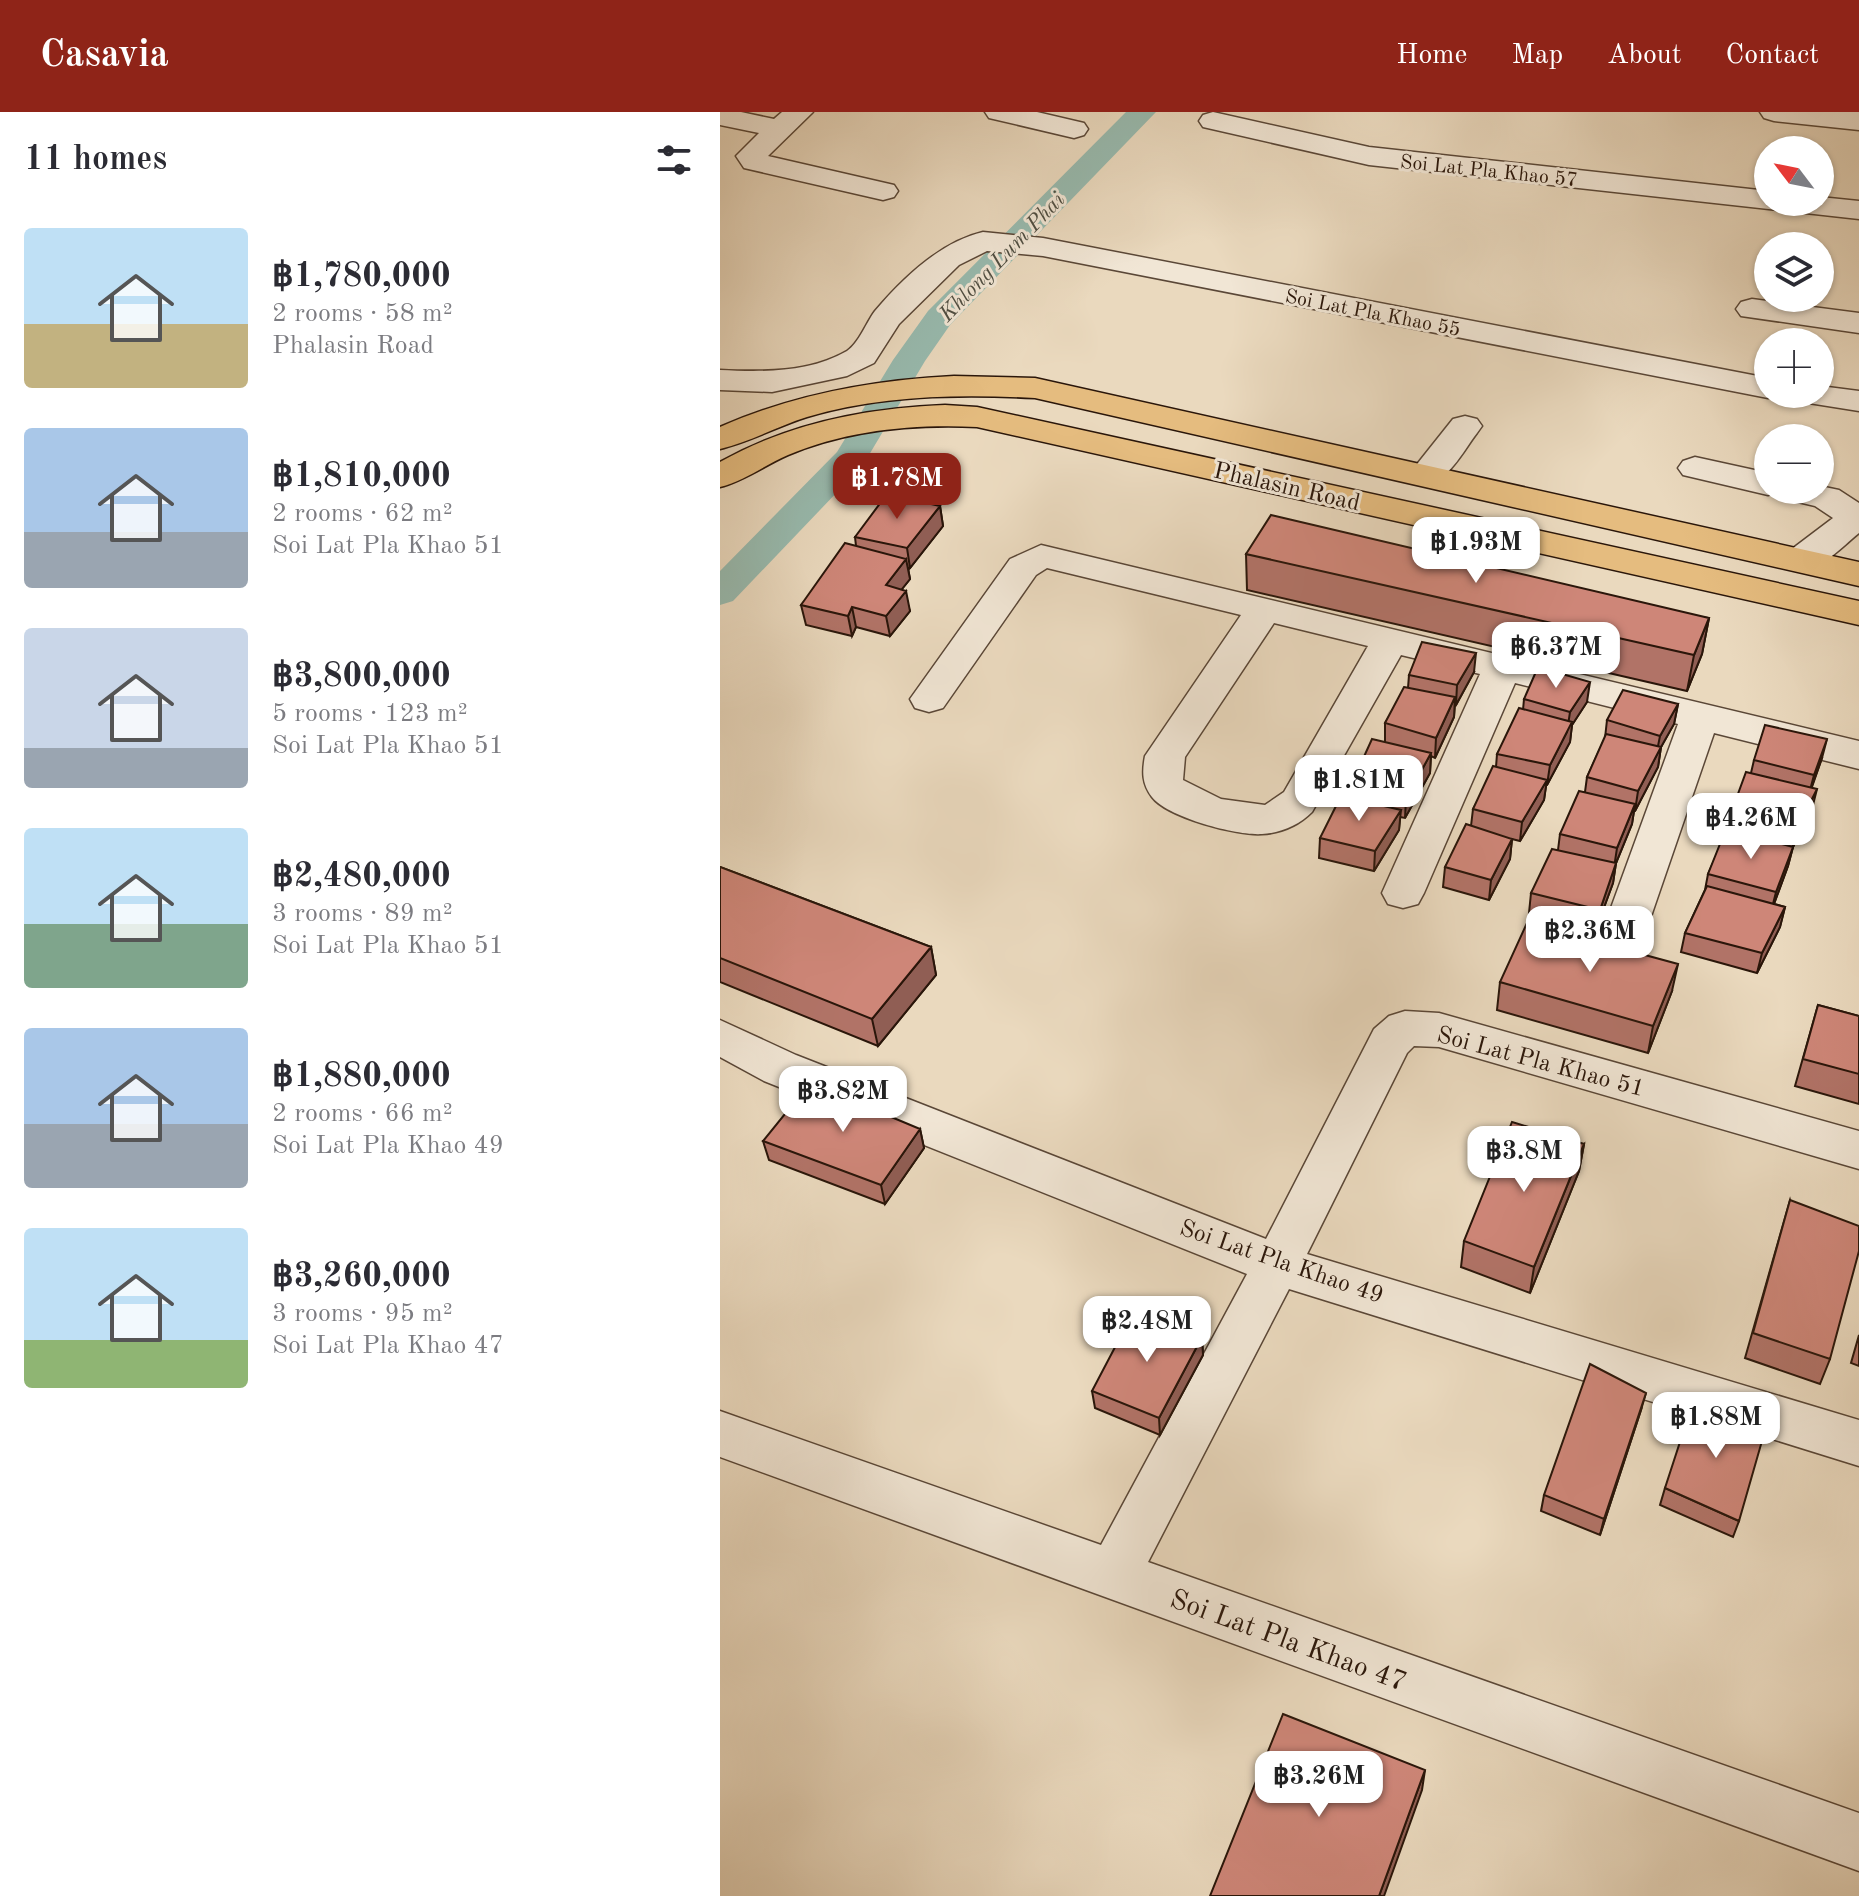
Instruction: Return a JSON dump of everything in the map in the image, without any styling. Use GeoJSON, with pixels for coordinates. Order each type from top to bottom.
{"type":"FeatureCollection","features":[{"type":"Feature","properties":{"kind":"main road","name":"Phalasin Road"},"geometry":{"type":"LineString","coordinates":[[720,439],[751,424],[851,395],[936,385],[988,384],[1056,393],[1855,572]]}},
{"type":"Feature","properties":{"kind":"main road","name":"Phalasin Road"},"geometry":{"type":"LineString","coordinates":[[720,476],[761,453],[805,437],[922,416],[977,417],[1855,613]]}},
{"type":"Feature","properties":{"kind":"street"},"geometry":{"type":"LineString","coordinates":[[999,112],[1074,129]]}},
{"type":"Feature","properties":{"kind":"street"},"geometry":{"type":"LineString","coordinates":[[1774,112],[1859,121]]}},
{"type":"Feature","properties":{"kind":"street"},"geometry":{"type":"LineString","coordinates":[[720,116],[789,121]]}},
{"type":"Feature","properties":{"kind":"street"},"geometry":{"type":"LineString","coordinates":[[789,121],[751,156],[754,162],[883,191]]}},
{"type":"Feature","properties":{"kind":"street","name":"Soi Lat Pla Khao 57"},"geometry":{"type":"LineString","coordinates":[[1213,121],[1369,156],[1754,198]]}},
{"type":"Feature","properties":{"kind":"street"},"geometry":{"type":"LineString","coordinates":[[1834,207],[1859,210]]}},
{"type":"Feature","properties":{"kind":"street","name":"Soi Lat Pla Khao 55"},"geometry":{"type":"LineString","coordinates":[[720,380],[772,382],[835,369],[862,356],[887,318],[948,258],[983,242],[1043,247],[1754,385]]}},
{"type":"Feature","properties":{"kind":"street"},"geometry":{"type":"LineString","coordinates":[[1752,309],[1859,323]]}},
{"type":"Feature","properties":{"kind":"street"},"geometry":{"type":"LineString","coordinates":[[1834,398],[1859,401]]}},
{"type":"Feature","properties":{"kind":"street"},"geometry":{"type":"LineString","coordinates":[[1426,475],[1465,426]]}},
{"type":"Feature","properties":{"kind":"street"},"geometry":{"type":"LineString","coordinates":[[1695,468],[1754,481]]}},
{"type":"Feature","properties":{"kind":"street"},"geometry":{"type":"LineString","coordinates":[[1801,560],[1857,517],[1834,502]]}},
{"type":"Feature","properties":{"kind":"street"},"geometry":{"type":"LineString","coordinates":[[929,699],[1023,567],[1041,556],[1859,755]]}},
{"type":"Feature","properties":{"kind":"street"},"geometry":{"type":"LineString","coordinates":[[1264,609],[1165,756],[1161,776],[1167,790],[1181,800],[1259,820],[1287,814],[1298,802],[1390,641]]}},
{"type":"Feature","properties":{"kind":"street"},"geometry":{"type":"LineString","coordinates":[[1403,893],[1502,669]]}},
{"type":"Feature","properties":{"kind":"street"},"geometry":{"type":"LineString","coordinates":[[1614,960],[1700,718]]}},
{"type":"Feature","properties":{"kind":"street","name":"Soi Lat Pla Khao 51"},"geometry":{"type":"LineString","coordinates":[[1113,1576],[1277,1265],[1390,1041],[1405,1028],[1439,1030],[1859,1150]]}},
{"type":"Feature","properties":{"kind":"street","name":"Soi Lat Pla Khao 49"},"geometry":{"type":"LineString","coordinates":[[720,1037],[780,1068],[1277,1265],[1859,1443]]}},
{"type":"Feature","properties":{"kind":"street","name":"Soi Lat Pla Khao 47"},"geometry":{"type":"LineString","coordinates":[[720,1434],[1859,1842]]}},
{"type":"Feature","properties":{"kind":"building"},"geometry":{"type":"Polygon","coordinates":[[[887,494],[940,506],[907,548],[855,537],[887,494]]]}},
{"type":"Feature","properties":{"kind":"building"},"geometry":{"type":"Polygon","coordinates":[[[1271,515],[1709,618],[1694,655],[1246,554],[1271,515]]]}},
{"type":"Feature","properties":{"kind":"building"},"geometry":{"type":"Polygon","coordinates":[[[845,543],[906,559],[886,585],[906,591],[886,616],[852,607],[848,616],[801,605],[845,543]]]}},
{"type":"Feature","properties":{"kind":"building"},"geometry":{"type":"Polygon","coordinates":[[[1422,642],[1476,653],[1457,685],[1409,675],[1422,642]]]}},
{"type":"Feature","properties":{"kind":"building"},"geometry":{"type":"Polygon","coordinates":[[[1538,667],[1590,682],[1570,712],[1524,699],[1538,667]]]}},
{"type":"Feature","properties":{"kind":"building"},"geometry":{"type":"Polygon","coordinates":[[[1404,687],[1455,697],[1436,738],[1385,723],[1404,687]]]}},
{"type":"Feature","properties":{"kind":"building"},"geometry":{"type":"Polygon","coordinates":[[[1623,690],[1678,704],[1660,736],[1607,720],[1623,690]]]}},
{"type":"Feature","properties":{"kind":"building"},"geometry":{"type":"Polygon","coordinates":[[[1519,708],[1572,722],[1550,765],[1497,754],[1519,708]]]}},
{"type":"Feature","properties":{"kind":"building"},"geometry":{"type":"Polygon","coordinates":[[[1765,725],[1827,739],[1814,775],[1754,760],[1765,725]]]}},
{"type":"Feature","properties":{"kind":"building"},"geometry":{"type":"Polygon","coordinates":[[[1606,734],[1661,747],[1638,791],[1587,777],[1606,734]]]}},
{"type":"Feature","properties":{"kind":"building"},"geometry":{"type":"Polygon","coordinates":[[[1372,739],[1431,753],[1406,799],[1352,783],[1372,739]]]}},
{"type":"Feature","properties":{"kind":"building"},"geometry":{"type":"Polygon","coordinates":[[[1493,766],[1547,780],[1522,822],[1473,809],[1493,766]]]}},
{"type":"Feature","properties":{"kind":"building"},"geometry":{"type":"Polygon","coordinates":[[[1746,772],[1817,789],[1797,829],[1731,813],[1746,772]]]}},
{"type":"Feature","properties":{"kind":"building"},"geometry":{"type":"Polygon","coordinates":[[[1579,791],[1635,804],[1617,848],[1560,834],[1579,791]]]}},
{"type":"Feature","properties":{"kind":"building"},"geometry":{"type":"Polygon","coordinates":[[[1341,796],[1401,810],[1375,851],[1320,838],[1341,796]]]}},
{"type":"Feature","properties":{"kind":"building"},"geometry":{"type":"Polygon","coordinates":[[[1466,824],[1512,839],[1491,880],[1445,867],[1466,824]]]}},
{"type":"Feature","properties":{"kind":"building"},"geometry":{"type":"Polygon","coordinates":[[[1726,829],[1793,847],[1776,892],[1708,874],[1726,829]]]}},
{"type":"Feature","properties":{"kind":"building"},"geometry":{"type":"Polygon","coordinates":[[[1552,849],[1616,863],[1600,910],[1531,893],[1552,849]]]}},
{"type":"Feature","properties":{"kind":"building"},"geometry":{"type":"Polygon","coordinates":[[[720,867],[931,947],[872,1019],[720,958],[720,867]]]}},
{"type":"Feature","properties":{"kind":"building"},"geometry":{"type":"Polygon","coordinates":[[[1707,886],[1785,907],[1762,953],[1685,933],[1707,886]]]}},
{"type":"Feature","properties":{"kind":"building"},"geometry":{"type":"Polygon","coordinates":[[[1527,923],[1678,964],[1653,1026],[1500,982],[1527,923]]]}},
{"type":"Feature","properties":{"kind":"building"},"geometry":{"type":"Polygon","coordinates":[[[1818,1005],[1859,1016],[1859,1074],[1803,1059],[1818,1005]]]}},
{"type":"Feature","properties":{"kind":"building"},"geometry":{"type":"Polygon","coordinates":[[[810,1083],[920,1129],[881,1185],[763,1141],[810,1083]]]}},
{"type":"Feature","properties":{"kind":"building"},"geometry":{"type":"Polygon","coordinates":[[[1512,1122],[1584,1144],[1534,1267],[1464,1241],[1512,1122]]]}},
{"type":"Feature","properties":{"kind":"building"},"geometry":{"type":"Polygon","coordinates":[[[1790,1200],[1859,1226],[1859,1251],[1830,1359],[1753,1333],[1790,1200]]]}},
{"type":"Feature","properties":{"kind":"building"},"geometry":{"type":"Polygon","coordinates":[[[1134,1311],[1202,1337],[1159,1418],[1092,1391],[1134,1311]]]}},
{"type":"Feature","properties":{"kind":"building"},"geometry":{"type":"Polygon","coordinates":[[[1590,1364],[1646,1393],[1604,1519],[1544,1495],[1590,1364]]]}},
{"type":"Feature","properties":{"kind":"building"},"geometry":{"type":"Polygon","coordinates":[[[1693,1402],[1766,1427],[1739,1521],[1665,1488],[1693,1402]]]}},
{"type":"Feature","properties":{"kind":"building"},"geometry":{"type":"Polygon","coordinates":[[[1283,1714],[1425,1770],[1379,1896],[1210,1896],[1283,1714]]]}},
{"type":"Feature","properties":{"kind":"waterway","name":"Khlong Lum Phai"},"geometry":{"type":"LineString","coordinates":[[720,593],[851,458],[909,360],[939,318],[1142,112]]}}]}
